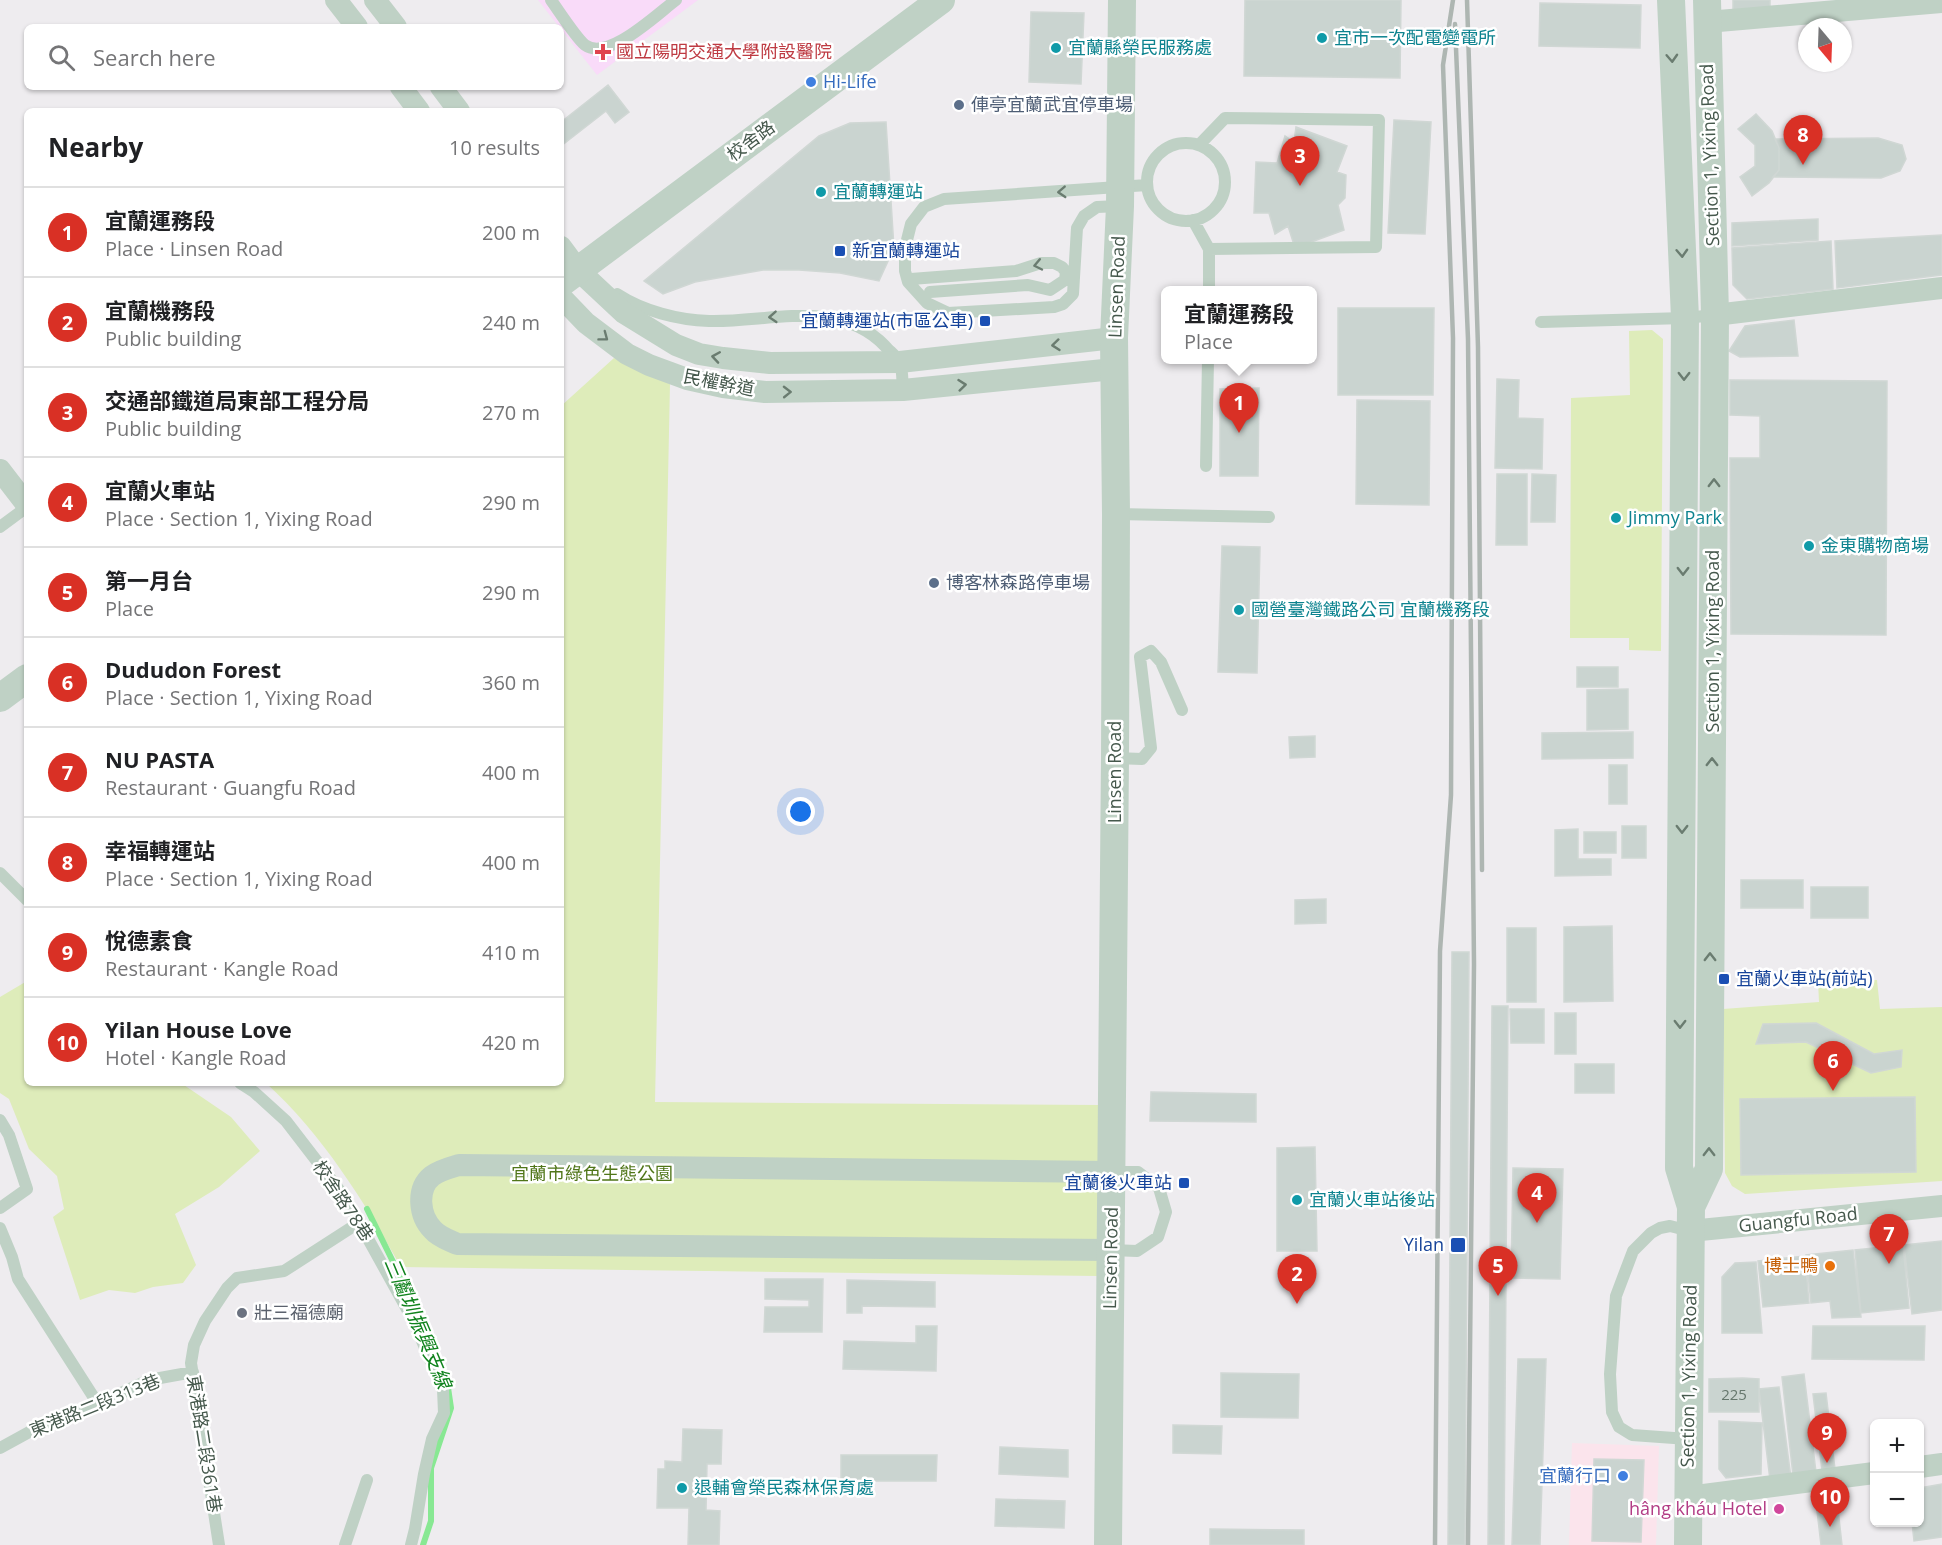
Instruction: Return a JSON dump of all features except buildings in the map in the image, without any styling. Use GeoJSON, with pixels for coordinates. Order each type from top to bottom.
{"type":"FeatureCollection","features":[{"type":"Feature","properties":{"kind":"street"},"geometry":{"type":"LineString","coordinates":[[336,0],[355,24]]}},
{"type":"Feature","properties":{"kind":"street"},"geometry":{"type":"LineString","coordinates":[[375,0],[394,24]]}},
{"type":"Feature","properties":{"kind":"street","name":"校舍路"},"geometry":{"type":"LineString","coordinates":[[570,277],[941,0]]}},
{"type":"Feature","properties":{"kind":"street","name":"Linsen Road"},"geometry":{"type":"LineString","coordinates":[[1108,1545],[1115,758],[1114,338],[1129,193],[1122,0]]}},
{"type":"Feature","properties":{"kind":"street","name":"Section 1, Yixing Road"},"geometry":{"type":"LineString","coordinates":[[1671,0],[1685,318],[1679,1168],[1691,1219],[1688,1545]]}},
{"type":"Feature","properties":{"kind":"street"},"geometry":{"type":"LineString","coordinates":[[1707,11],[1942,2]]}},
{"type":"Feature","properties":{"kind":"street","name":"Section 1, Yixing Road"},"geometry":{"type":"LineString","coordinates":[[1691,1219],[1709,1169],[1715,315],[1707,11]]}},
{"type":"Feature","properties":{"kind":"street"},"geometry":{"type":"LineString","coordinates":[[404,90],[417,108]]}},
{"type":"Feature","properties":{"kind":"street"},"geometry":{"type":"LineString","coordinates":[[443,90],[457,108]]}},
{"type":"Feature","properties":{"kind":"street","name":"民權幹道"},"geometry":{"type":"LineString","coordinates":[[564,257],[570,277],[676,345],[699,354],[770,363],[900,362],[1114,338]]}},
{"type":"Feature","properties":{"kind":"street"},"geometry":{"type":"LineString","coordinates":[[1715,315],[1942,288]]}},
{"type":"Feature","properties":{"kind":"street","name":"民權幹道"},"geometry":{"type":"LineString","coordinates":[[564,300],[586,323],[627,354],[687,379],[723,387],[765,392],[903,390],[1114,369]]}},
{"type":"Feature","properties":{"kind":"street"},"geometry":{"type":"LineString","coordinates":[[0,470],[24,502]]}},
{"type":"Feature","properties":{"kind":"street"},"geometry":{"type":"LineString","coordinates":[[0,698],[24,680]]}},
{"type":"Feature","properties":{"kind":"street"},"geometry":{"type":"LineString","coordinates":[[1111,1250],[457,1244],[442,1238],[432,1230],[423,1214],[421,1200],[424,1185],[433,1175],[459,1166],[1112,1172]]}},
{"type":"Feature","properties":{"kind":"street","name":"Guangfu Road"},"geometry":{"type":"LineString","coordinates":[[1691,1219],[1942,1206]]}},
{"type":"Feature","properties":{"kind":"street"},"geometry":{"type":"LineString","coordinates":[[1924,1466],[1942,1464]]}},
{"type":"Feature","properties":{"kind":"street"},"geometry":{"type":"LineString","coordinates":[[1688,1497],[1870,1474]]}},
{"type":"Feature","properties":{"kind":"lane"},"geometry":{"type":"LineString","coordinates":[[551,0],[585,44],[596,49],[604,49],[624,39],[676,0]]}},
{"type":"Feature","properties":{"kind":"lane"},"geometry":{"type":"LineString","coordinates":[[1199,145],[1225,118],[1378,120],[1376,248],[1209,249]]}},
{"type":"Feature","properties":{"kind":"lane"},"geometry":{"type":"LineString","coordinates":[[1199,145],[1186,143],[1173,145],[1162,151],[1148,172],[1129,193],[1097,207],[1084,216],[1077,228],[1073,294],[1064,304],[1054,308],[948,313],[927,303],[908,278],[905,248],[911,224],[924,207],[944,199],[1129,193],[1151,197],[1158,208],[1168,216],[1180,220],[1193,220],[1205,216],[1216,208],[1226,184],[1219,160],[1199,145]]}},
{"type":"Feature","properties":{"kind":"lane"},"geometry":{"type":"LineString","coordinates":[[1193,220],[1209,249],[1209,286]]}},
{"type":"Feature","properties":{"kind":"lane"},"geometry":{"type":"LineString","coordinates":[[908,278],[1016,271],[1041,263],[1054,263],[1066,272],[1065,280],[1050,290]]}},
{"type":"Feature","properties":{"kind":"lane"},"geometry":{"type":"LineString","coordinates":[[908,278],[930,292],[949,296],[1050,290],[1068,283],[1075,274]]}},
{"type":"Feature","properties":{"kind":"lane"},"geometry":{"type":"LineString","coordinates":[[570,277],[628,302],[684,319],[711,321],[797,315],[818,316],[843,322],[866,330],[900,362],[903,390]]}},
{"type":"Feature","properties":{"kind":"lane"},"geometry":{"type":"LineString","coordinates":[[1541,321],[1685,318],[1715,315]]}},
{"type":"Feature","properties":{"kind":"lane"},"geometry":{"type":"LineString","coordinates":[[1206,466],[1208,364]]}},
{"type":"Feature","properties":{"kind":"lane"},"geometry":{"type":"LineString","coordinates":[[0,527],[24,508]]}},
{"type":"Feature","properties":{"kind":"lane"},"geometry":{"type":"LineString","coordinates":[[1116,514],[1269,517]]}},
{"type":"Feature","properties":{"kind":"lane"},"geometry":{"type":"LineString","coordinates":[[1115,758],[1142,759],[1152,748],[1140,657],[1151,651],[1161,662],[1182,710]]}},
{"type":"Feature","properties":{"kind":"lane"},"geometry":{"type":"LineString","coordinates":[[0,873],[24,897]]}},
{"type":"Feature","properties":{"kind":"lane","name":"校舍路78巷"},"geometry":{"type":"LineString","coordinates":[[245,1086],[286,1121],[346,1199],[413,1320],[443,1389],[444,1413],[432,1439],[411,1545]]}},
{"type":"Feature","properties":{"kind":"lane"},"geometry":{"type":"LineString","coordinates":[[0,1120],[9,1136],[27,1189],[0,1208]]}},
{"type":"Feature","properties":{"kind":"lane"},"geometry":{"type":"LineString","coordinates":[[1111,1250],[1137,1251],[1158,1237],[1166,1212],[1159,1188],[1138,1172],[1112,1172]]}},
{"type":"Feature","properties":{"kind":"lane"},"geometry":{"type":"LineString","coordinates":[[1688,1438],[1632,1435],[1619,1427],[1612,1412],[1610,1374],[1617,1296],[1633,1251],[1651,1233],[1660,1228],[1691,1219]]}},
{"type":"Feature","properties":{"kind":"lane","name":"東港路二段361巷"},"geometry":{"type":"LineString","coordinates":[[219,1545],[191,1363],[194,1346],[205,1321],[227,1288],[237,1278],[284,1271],[360,1222]]}},
{"type":"Feature","properties":{"kind":"lane"},"geometry":{"type":"LineString","coordinates":[[0,1228],[18,1279],[98,1404]]}},
{"type":"Feature","properties":{"kind":"lane","name":"東港路二段313巷"},"geometry":{"type":"LineString","coordinates":[[0,1448],[42,1425],[98,1404],[149,1380],[193,1372]]}},
{"type":"Feature","properties":{"kind":"lane"},"geometry":{"type":"LineString","coordinates":[[345,1545],[367,1480]]}},
{"type":"Feature","properties":{"kind":"shaded area","name":"國立陽明交通大學附設醫院"},"geometry":{"type":"Polygon","coordinates":[[[538,0],[698,0],[597,75],[564,33],[564,24],[557,24],[538,0]]]}},
{"type":"Feature","properties":{"kind":"shaded area","name":"宜蘭行口"},"geometry":{"type":"Polygon","coordinates":[[[1572,1443],[1659,1446],[1656,1545],[1569,1545],[1572,1443]]]}},
{"type":"Feature","properties":{"kind":"green space","name":"Jimmy Park"},"geometry":{"type":"Polygon","coordinates":[[[1652,330],[1663,339],[1661,651],[1629,650],[1629,638],[1570,638],[1571,398],[1630,395],[1629,331],[1652,330]]]}},
{"type":"Feature","properties":{"kind":"green space","name":"宜蘭市綠色生態公園"},"geometry":{"type":"Polygon","coordinates":[[[614,358],[670,384],[655,1102],[1101,1105],[1098,1276],[401,1267],[341,1169],[306,1124],[269,1086],[564,1086],[564,403],[614,358]]]}},
{"type":"Feature","properties":{"kind":"green space"},"geometry":{"type":"Polygon","coordinates":[[[1877,980],[1880,1009],[1942,1007],[1942,1181],[1745,1194],[1732,1186],[1725,1173],[1723,1009],[1819,1002],[1818,981],[1877,980]]]}},
{"type":"Feature","properties":{"kind":"green space"},"geometry":{"type":"Polygon","coordinates":[[[24,983],[24,1086],[185,1086],[231,1117],[260,1151],[219,1187],[175,1214],[196,1265],[183,1283],[153,1287],[135,1293],[109,1290],[80,1300],[53,1217],[64,1209],[57,1176],[29,1149],[9,1099],[0,1093],[0,997],[24,983]]]}},
{"type":"Feature","properties":{"kind":"waterway","name":"三鬮圳振興支線"},"geometry":{"type":"LineString","coordinates":[[367,1209],[406,1288],[447,1381],[451,1408],[431,1468],[431,1521],[423,1545]]}},
{"type":"Feature","properties":{"kind":"railway"},"geometry":{"type":"LineString","coordinates":[[1435,1545],[1440,951],[1451,795],[1453,338],[1443,65],[1453,0]]}},
{"type":"Feature","properties":{"kind":"railway"},"geometry":{"type":"LineString","coordinates":[[1467,0],[1478,347],[1482,870]]}},
{"type":"Feature","properties":{"kind":"railway"},"geometry":{"type":"LineString","coordinates":[[1455,24],[1468,339],[1474,964],[1468,1545]]}},
{"type":"Feature","properties":{"kind":"place","name":"宜市一次配電變電所"},"geometry":{"type":"Point","coordinates":[1322,38]}},
{"type":"Feature","properties":{"kind":"place","name":"宜蘭縣榮民服務處"},"geometry":{"type":"Point","coordinates":[1056,48]}},
{"type":"Feature","properties":{"kind":"place","name":"國立陽明交通大學附設醫院"},"geometry":{"type":"Point","coordinates":[603,52]}},
{"type":"Feature","properties":{"kind":"place","name":"Hi-Life"},"geometry":{"type":"Point","coordinates":[811,82]}},
{"type":"Feature","properties":{"kind":"place","name":"俥亭宜蘭武宜停車場"},"geometry":{"type":"Point","coordinates":[959,105]}},
{"type":"Feature","properties":{"kind":"place","name":"幸福轉運站"},"geometry":{"type":"Point","coordinates":[1803,165]}},
{"type":"Feature","properties":{"kind":"place","name":"交通部鐵道局東部工程分局"},"geometry":{"type":"Point","coordinates":[1300,186]}},
{"type":"Feature","properties":{"kind":"place","name":"宜蘭轉運站"},"geometry":{"type":"Point","coordinates":[821,192]}},
{"type":"Feature","properties":{"kind":"place","name":"新宜蘭轉運站"},"geometry":{"type":"Point","coordinates":[840,251]}},
{"type":"Feature","properties":{"kind":"place","name":"宜蘭轉運站(市區公車)"},"geometry":{"type":"Point","coordinates":[985,321]}},
{"type":"Feature","properties":{"kind":"place","name":"宜蘭運務段"},"geometry":{"type":"Point","coordinates":[1239,433]}},
{"type":"Feature","properties":{"kind":"place","name":"Jimmy Park"},"geometry":{"type":"Point","coordinates":[1616,518]}},
{"type":"Feature","properties":{"kind":"place","name":"金東購物商場"},"geometry":{"type":"Point","coordinates":[1809,546]}},
{"type":"Feature","properties":{"kind":"place","name":"博客林森路停車場"},"geometry":{"type":"Point","coordinates":[934,583]}},
{"type":"Feature","properties":{"kind":"place","name":"國營臺灣鐵路公司 宜蘭機務段"},"geometry":{"type":"Point","coordinates":[1239,610]}},
{"type":"Feature","properties":{"kind":"place","name":"宜蘭火車站(前站)"},"geometry":{"type":"Point","coordinates":[1724,979]}},
{"type":"Feature","properties":{"kind":"place","name":"Dududon Forest"},"geometry":{"type":"Point","coordinates":[1833,1091]}},
{"type":"Feature","properties":{"kind":"place","name":"宜蘭後火車站"},"geometry":{"type":"Point","coordinates":[1184,1183]}},
{"type":"Feature","properties":{"kind":"place","name":"宜蘭火車站後站"},"geometry":{"type":"Point","coordinates":[1297,1200]}},
{"type":"Feature","properties":{"kind":"place","name":"宜蘭火車站"},"geometry":{"type":"Point","coordinates":[1537,1223]}},
{"type":"Feature","properties":{"kind":"place","name":"Yilan"},"geometry":{"type":"Point","coordinates":[1458,1245]}},
{"type":"Feature","properties":{"kind":"place","name":"NU PASTA"},"geometry":{"type":"Point","coordinates":[1889,1264]}},
{"type":"Feature","properties":{"kind":"place","name":"博士鴨"},"geometry":{"type":"Point","coordinates":[1830,1266]}},
{"type":"Feature","properties":{"kind":"place","name":"第一月台"},"geometry":{"type":"Point","coordinates":[1498,1296]}},
{"type":"Feature","properties":{"kind":"place","name":"宜蘭機務段"},"geometry":{"type":"Point","coordinates":[1297,1304]}},
{"type":"Feature","properties":{"kind":"place","name":"壯三福德廟"},"geometry":{"type":"Point","coordinates":[242,1313]}},
{"type":"Feature","properties":{"kind":"place","name":"悅德素食"},"geometry":{"type":"Point","coordinates":[1827,1463]}},
{"type":"Feature","properties":{"kind":"place","name":"宜蘭行口"},"geometry":{"type":"Point","coordinates":[1623,1476]}},
{"type":"Feature","properties":{"kind":"place","name":"退輔會榮民森林保育處"},"geometry":{"type":"Point","coordinates":[682,1488]}},
{"type":"Feature","properties":{"kind":"place","name":"hâng kháu Hotel"},"geometry":{"type":"Point","coordinates":[1779,1509]}},
{"type":"Feature","properties":{"kind":"place","name":"Yilan House Love"},"geometry":{"type":"Point","coordinates":[1830,1527]}}]}
